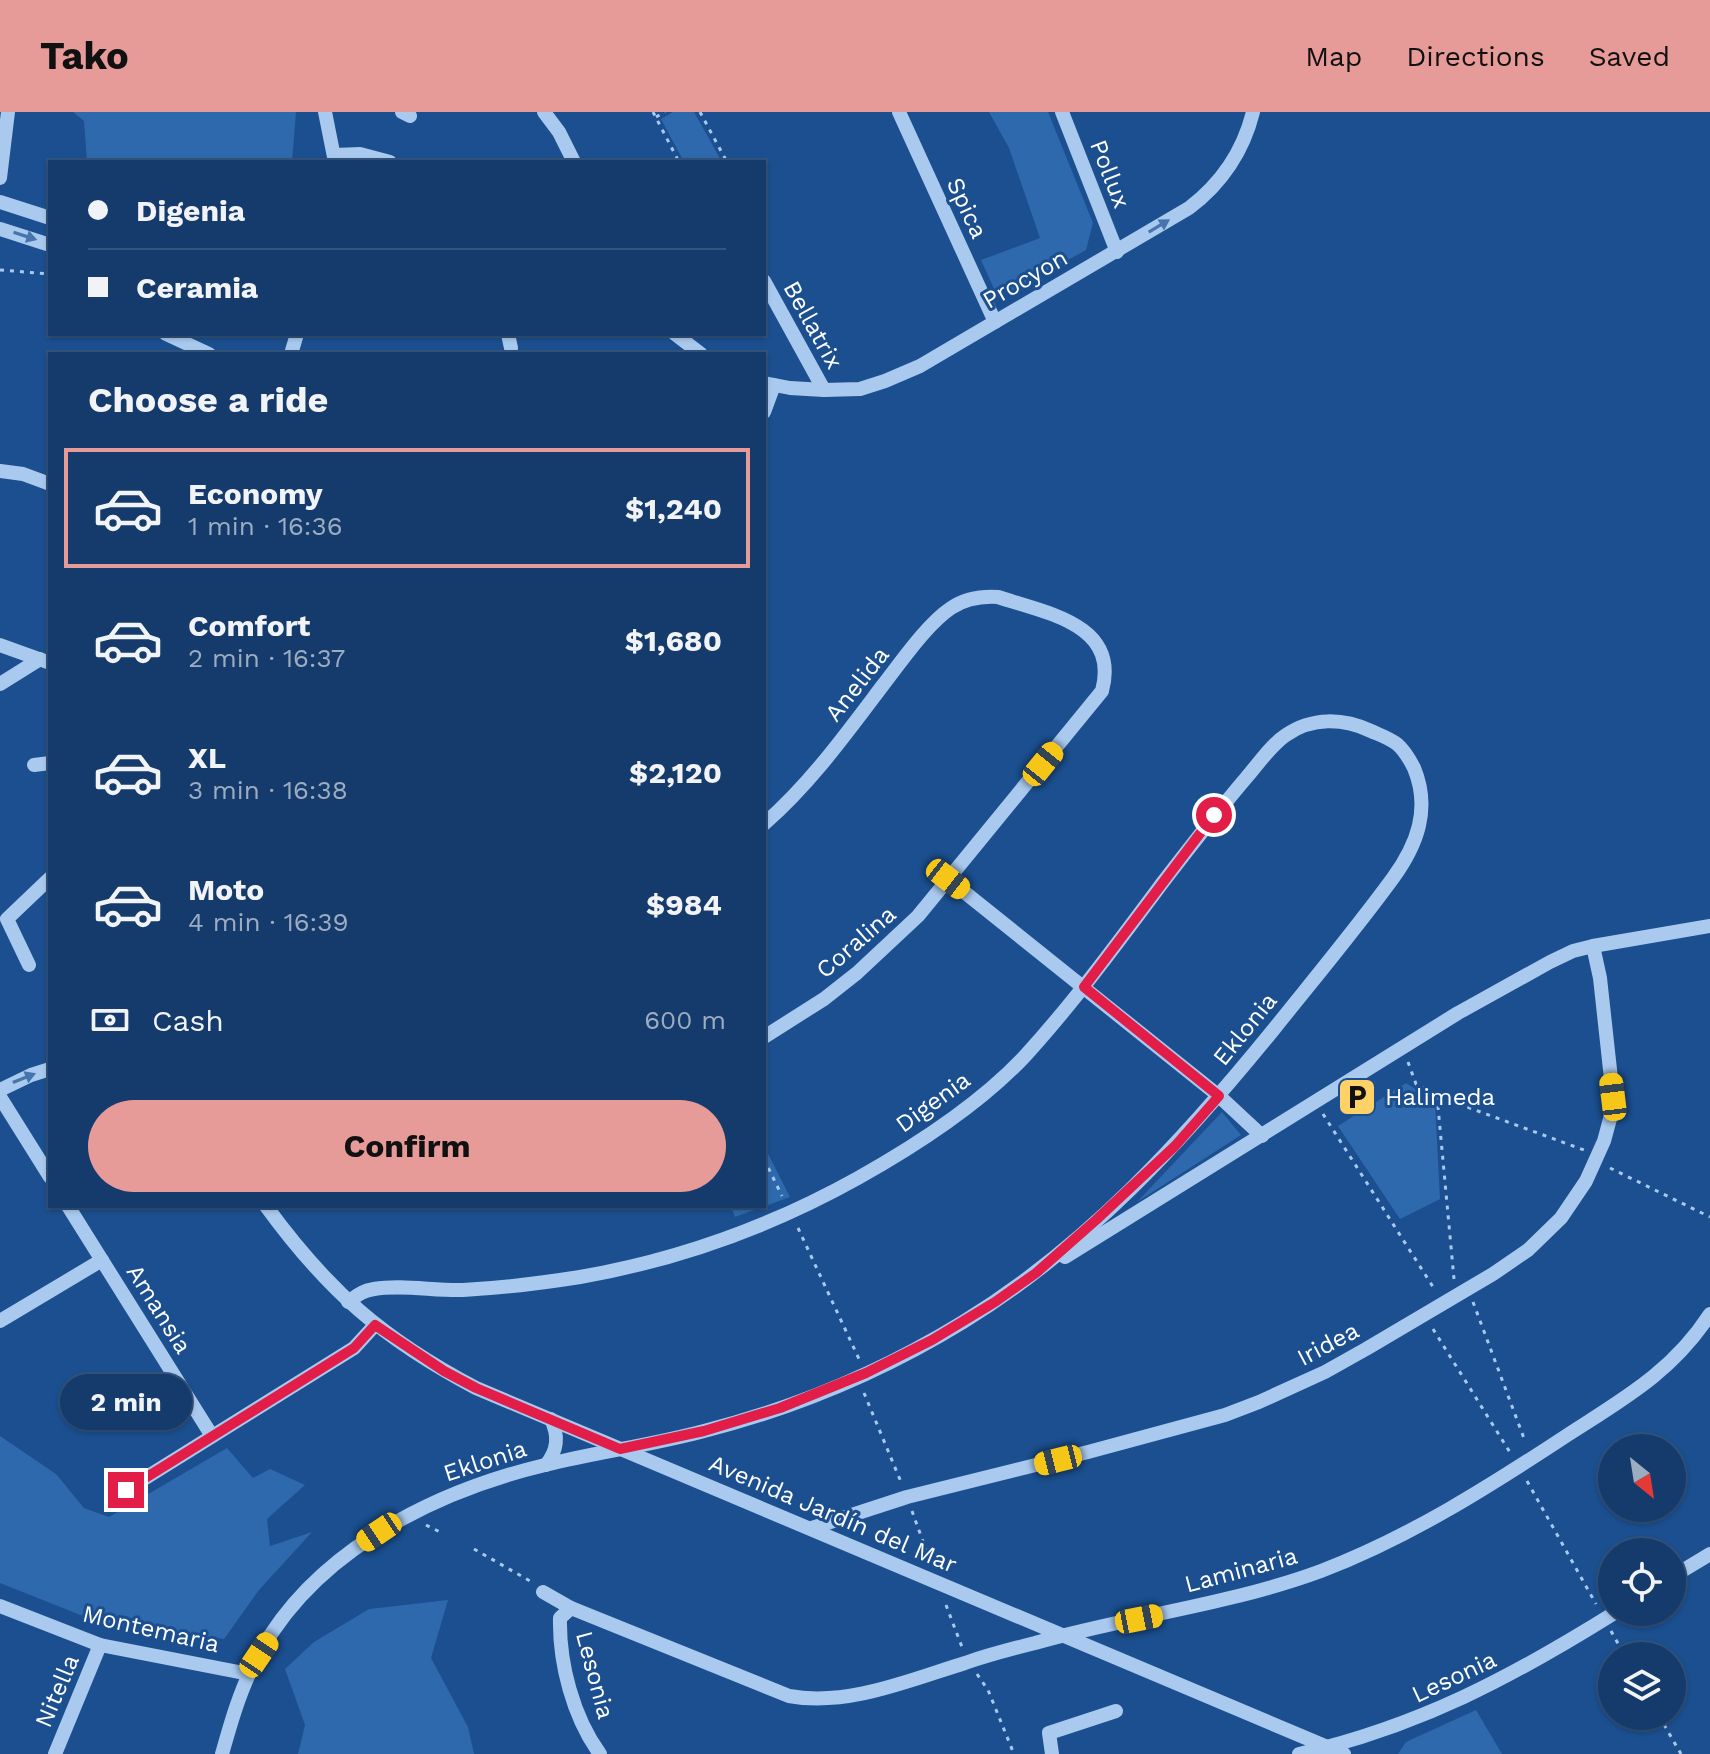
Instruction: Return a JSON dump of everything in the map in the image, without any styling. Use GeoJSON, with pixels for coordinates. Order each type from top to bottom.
{"type":"FeatureCollection","features":[{"type":"Feature","properties":{"kind":"street"},"geometry":{"type":"LineString","coordinates":[[0,178],[8,112]]}},
{"type":"Feature","properties":{"kind":"street"},"geometry":{"type":"LineString","coordinates":[[325,112],[335,159],[360,154],[382,160]]}},
{"type":"Feature","properties":{"kind":"street"},"geometry":{"type":"LineString","coordinates":[[544,112],[559,132],[573,160]]}},
{"type":"Feature","properties":{"kind":"street","name":"Spica"},"geometry":{"type":"LineString","coordinates":[[899,112],[995,322]]}},
{"type":"Feature","properties":{"kind":"street","name":"Pollux"},"geometry":{"type":"LineString","coordinates":[[1062,112],[1117,252]]}},
{"type":"Feature","properties":{"kind":"street","name":"Procyon"},"geometry":{"type":"LineString","coordinates":[[769,384],[824,390],[860,389],[920,366],[1189,208],[1217,184],[1239,152],[1253,112]]}},
{"type":"Feature","properties":{"kind":"street"},"geometry":{"type":"LineString","coordinates":[[0,202],[48,217]]}},
{"type":"Feature","properties":{"kind":"street"},"geometry":{"type":"LineString","coordinates":[[0,229],[48,244]]}},
{"type":"Feature","properties":{"kind":"street","name":"Bellatrix"},"geometry":{"type":"LineString","coordinates":[[766,285],[824,390]]}},
{"type":"Feature","properties":{"kind":"street"},"geometry":{"type":"LineString","coordinates":[[170,336],[205,352]]}},
{"type":"Feature","properties":{"kind":"street"},"geometry":{"type":"LineString","coordinates":[[0,471],[23,474],[48,483]]}},
{"type":"Feature","properties":{"kind":"street","name":"Anelida"},"geometry":{"type":"LineString","coordinates":[[766,822],[826,761],[899,664],[942,615],[962,602],[985,596],[998,597]]}},
{"type":"Feature","properties":{"kind":"street","name":"Coralina"},"geometry":{"type":"LineString","coordinates":[[766,1036],[824,999],[918,916],[1102,691],[1104,657],[1088,632],[1046,613],[998,597]]}},
{"type":"Feature","properties":{"kind":"street"},"geometry":{"type":"LineString","coordinates":[[0,645],[45,661]]}},
{"type":"Feature","properties":{"kind":"street"},"geometry":{"type":"LineString","coordinates":[[0,684],[45,661]]}},
{"type":"Feature","properties":{"kind":"street","name":"Digenia"},"geometry":{"type":"LineString","coordinates":[[348,1302],[367,1289],[463,1290],[619,1269],[707,1245],[791,1212],[872,1170],[949,1120],[1020,1061],[1084,987],[1214,815],[1285,736],[1307,724],[1332,720],[1356,724],[1400,746]]}},
{"type":"Feature","properties":{"kind":"street","name":"Eklonia"},"geometry":{"type":"LineString","coordinates":[[222,1754],[249,1674],[292,1609],[349,1553],[389,1527],[448,1495],[546,1465],[741,1421],[862,1375],[953,1328],[1036,1273],[1175,1146],[1351,934],[1408,857],[1419,830],[1422,801],[1416,773],[1400,746]]}},
{"type":"Feature","properties":{"kind":"street"},"geometry":{"type":"LineString","coordinates":[[34,765],[48,763]]}},
{"type":"Feature","properties":{"kind":"street"},"geometry":{"type":"LineString","coordinates":[[948,879],[1219,1096],[1262,1136]]}},
{"type":"Feature","properties":{"kind":"street"},"geometry":{"type":"LineString","coordinates":[[29,965],[7,919],[48,880]]}},
{"type":"Feature","properties":{"kind":"street"},"geometry":{"type":"LineString","coordinates":[[1036,1273],[1108,1232],[1403,1047],[1550,962],[1593,946],[1710,926]]}},
{"type":"Feature","properties":{"kind":"street","name":"Iridea"},"geometry":{"type":"LineString","coordinates":[[812,1528],[907,1497],[1225,1415],[1325,1372],[1516,1258],[1545,1235],[1575,1200],[1604,1141],[1613,1097],[1600,978],[1593,946]]}},
{"type":"Feature","properties":{"kind":"street"},"geometry":{"type":"LineString","coordinates":[[0,1090],[48,1070]]}},
{"type":"Feature","properties":{"kind":"street"},"geometry":{"type":"LineString","coordinates":[[0,1097],[48,1174]]}},
{"type":"Feature","properties":{"kind":"street","name":"Amansia"},"geometry":{"type":"LineString","coordinates":[[69,1208],[212,1436]]}},
{"type":"Feature","properties":{"kind":"street","name":"Avenida Jardín del Mar"},"geometry":{"type":"LineString","coordinates":[[267,1208],[296,1247],[348,1302],[375,1325],[444,1371],[476,1388],[1344,1754]]}},
{"type":"Feature","properties":{"kind":"street"},"geometry":{"type":"LineString","coordinates":[[0,1321],[102,1260]]}},
{"type":"Feature","properties":{"kind":"street","name":"Laminaria"},"geometry":{"type":"LineString","coordinates":[[543,1592],[571,1608],[767,1689],[809,1700],[901,1683],[1061,1635],[1165,1614],[1320,1571],[1409,1533],[1532,1459],[1656,1376],[1682,1352],[1710,1314]]}},
{"type":"Feature","properties":{"kind":"street"},"geometry":{"type":"LineString","coordinates":[[126,1490],[354,1348],[375,1325]]}},
{"type":"Feature","properties":{"kind":"street"},"geometry":{"type":"LineString","coordinates":[[546,1465],[557,1445],[556,1428],[551,1419]]}},
{"type":"Feature","properties":{"kind":"street"},"geometry":{"type":"LineString","coordinates":[[1686,1569],[1710,1554]]}},
{"type":"Feature","properties":{"kind":"street","name":"Montemaria"},"geometry":{"type":"LineString","coordinates":[[0,1606],[100,1645],[249,1674]]}},
{"type":"Feature","properties":{"kind":"street","name":"Lesonia"},"geometry":{"type":"LineString","coordinates":[[571,1608],[560,1618],[559,1644],[578,1713],[600,1754]]}},
{"type":"Feature","properties":{"kind":"street","name":"Lesonia"},"geometry":{"type":"LineString","coordinates":[[1299,1754],[1388,1730],[1482,1690],[1598,1623]]}},
{"type":"Feature","properties":{"kind":"street","name":"Nitella"},"geometry":{"type":"LineString","coordinates":[[55,1754],[100,1645]]}},
{"type":"Feature","properties":{"kind":"street"},"geometry":{"type":"LineString","coordinates":[[1052,1754],[1049,1733],[1116,1711]]}},
{"type":"Feature","properties":{"kind":"path"},"geometry":{"type":"LineString","coordinates":[[653,112],[678,160]]}},
{"type":"Feature","properties":{"kind":"path"},"geometry":{"type":"LineString","coordinates":[[656,117],[665,112]]}},
{"type":"Feature","properties":{"kind":"path"},"geometry":{"type":"LineString","coordinates":[[700,112],[726,160]]}},
{"type":"Feature","properties":{"kind":"path"},"geometry":{"type":"LineString","coordinates":[[0,270],[48,274]]}},
{"type":"Feature","properties":{"kind":"path"},"geometry":{"type":"LineString","coordinates":[[1403,1047],[1416,1084],[1437,1096],[1586,1151],[1596,1161],[1710,1217]]}},
{"type":"Feature","properties":{"kind":"path"},"geometry":{"type":"LineString","coordinates":[[1437,1096],[1453,1279],[1468,1289],[1532,1459]]}},
{"type":"Feature","properties":{"kind":"path"},"geometry":{"type":"LineString","coordinates":[[1316,1103],[1443,1302]]}},
{"type":"Feature","properties":{"kind":"path"},"geometry":{"type":"LineString","coordinates":[[766,1163],[791,1212],[862,1375],[907,1497]]}},
{"type":"Feature","properties":{"kind":"path"},"geometry":{"type":"LineString","coordinates":[[474,1549],[543,1592]]}},
{"type":"Feature","properties":{"kind":"path"},"geometry":{"type":"LineString","coordinates":[[968,1662],[988,1690],[1014,1754]]}},
{"type":"Feature","properties":{"kind":"path"},"geometry":{"type":"LineString","coordinates":[[1667,1730],[1681,1754]]}},
{"type":"Feature","properties":{"kind":"shaded area"},"geometry":{"type":"Polygon","coordinates":[[[73,112],[296,112],[292,160],[87,160],[84,121],[73,112]]]}},
{"type":"Feature","properties":{"kind":"shaded area"},"geometry":{"type":"Polygon","coordinates":[[[673,112],[694,112],[721,160],[683,160],[661,119],[673,112]]]}},
{"type":"Feature","properties":{"kind":"shaded area"},"geometry":{"type":"Polygon","coordinates":[[[989,112],[1048,112],[1093,223],[1086,250],[1008,293],[995,291],[981,260],[1040,238],[1009,148],[989,112]]]}},
{"type":"Feature","properties":{"kind":"shaded area"},"geometry":{"type":"Polygon","coordinates":[[[1406,1083],[1435,1102],[1440,1199],[1400,1219],[1338,1126],[1406,1083]]]}},
{"type":"Feature","properties":{"kind":"shaded area"},"geometry":{"type":"Polygon","coordinates":[[[1222,1112],[1241,1135],[1137,1202],[1222,1112]]]}},
{"type":"Feature","properties":{"kind":"shaded area"},"geometry":{"type":"Polygon","coordinates":[[[766,1150],[790,1197],[766,1206],[766,1150]]]}},
{"type":"Feature","properties":{"kind":"shaded area"},"geometry":{"type":"Polygon","coordinates":[[[732,1208],[760,1208],[735,1217],[732,1208]]]}},
{"type":"Feature","properties":{"kind":"shaded area"},"geometry":{"type":"Polygon","coordinates":[[[0,1436],[56,1474],[84,1508],[109,1517],[227,1448],[253,1478],[270,1469],[305,1485],[267,1519],[270,1546],[312,1532],[259,1590],[224,1639],[98,1622],[0,1583],[0,1436]]]}},
{"type":"Feature","properties":{"kind":"shaded area"},"geometry":{"type":"Polygon","coordinates":[[[448,1600],[431,1658],[468,1727],[474,1754],[298,1754],[305,1725],[285,1669],[314,1642],[369,1609],[448,1600]]]}},
{"type":"Feature","properties":{"kind":"shaded area"},"geometry":{"type":"Polygon","coordinates":[[[1476,1710],[1502,1754],[1398,1754],[1406,1742],[1476,1710]]]}},
{"type":"Feature","properties":{"kind":"place","name":"Halimeda"},"geometry":{"type":"Point","coordinates":[1357,1097]}},
{"type":"Feature","properties":{"kind":"route"},"geometry":{"type":"LineString","coordinates":[[126,1490],[354,1348],[375,1325],[444,1371],[476,1388],[620,1449],[741,1421],[819,1393],[910,1352],[995,1302],[1036,1273],[1096,1220],[1175,1146],[1219,1096],[1084,987],[1214,815]]}}]}
